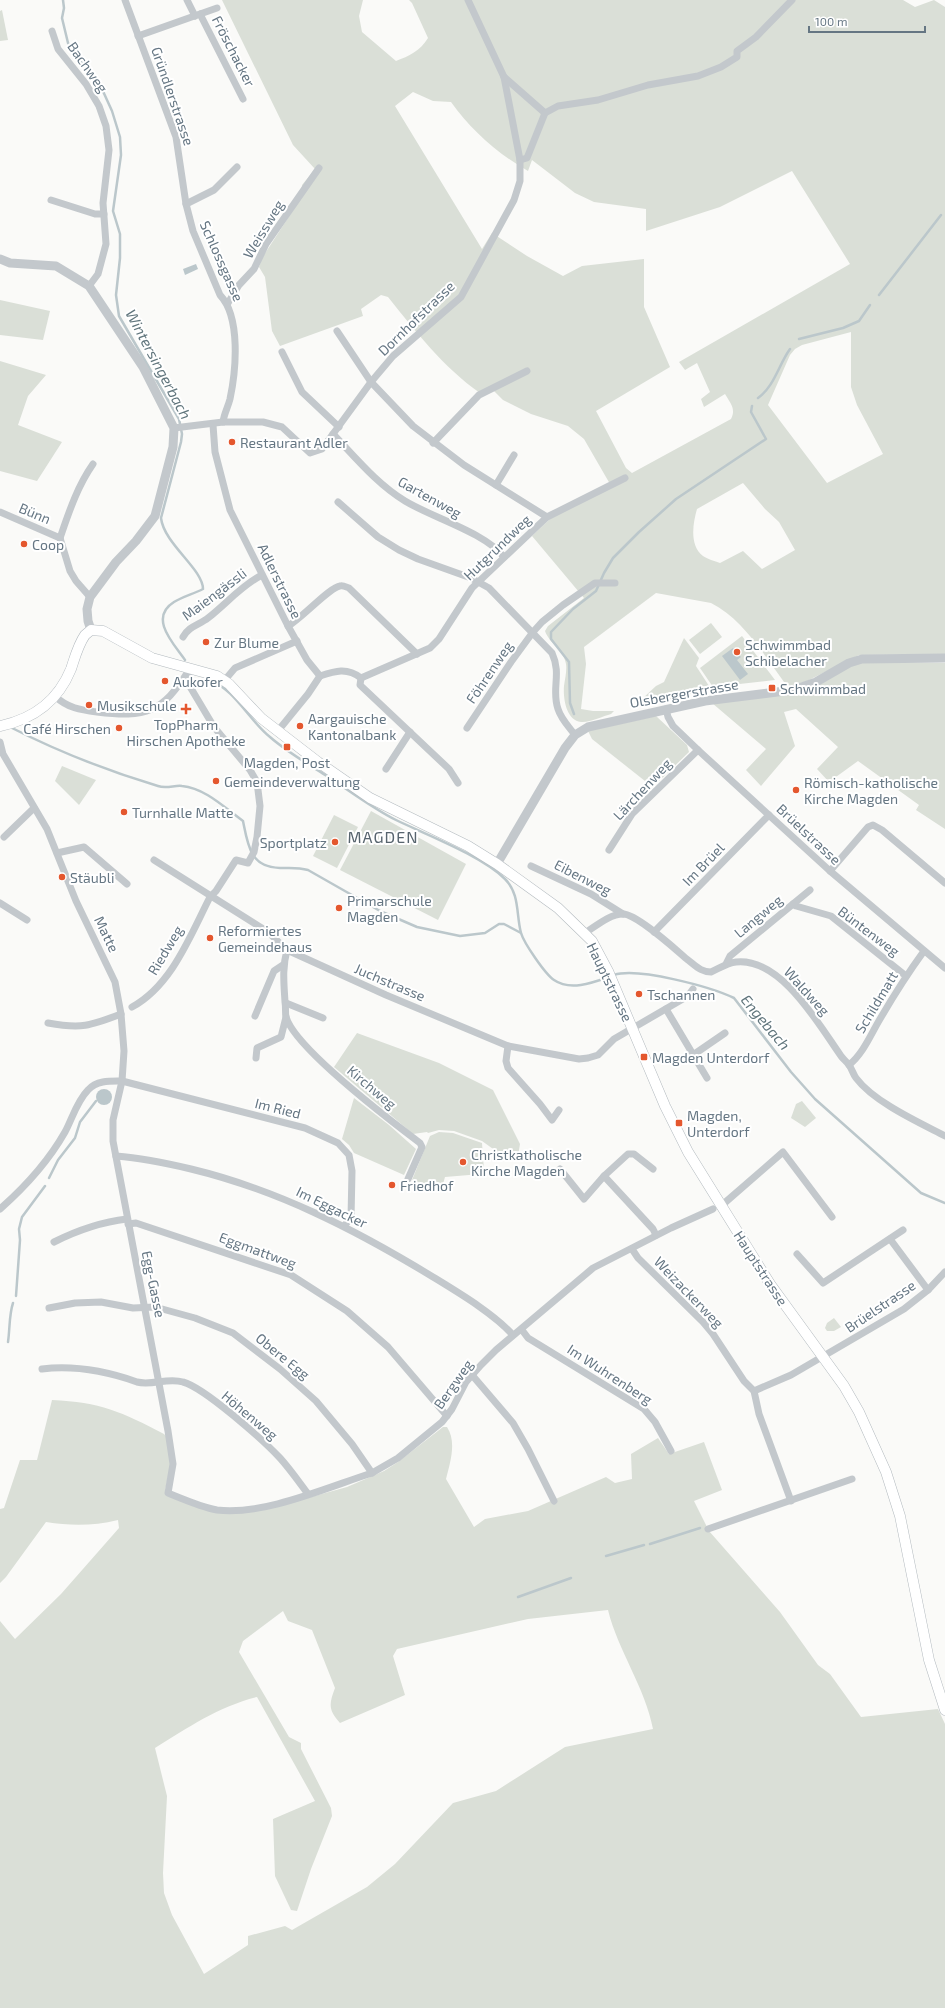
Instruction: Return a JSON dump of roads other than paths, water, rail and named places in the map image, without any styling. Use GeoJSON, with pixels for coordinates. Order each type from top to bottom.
{"type":"FeatureCollection","features":[{"type":"Feature","properties":{"kind":"main road","name":"Hauptstrasse"},"geometry":{"type":"LineString","coordinates":[[91,630],[103,631],[152,658],[208,672],[224,681],[277,732],[318,762],[370,798],[468,846],[497,864],[558,908],[585,933],[597,949],[679,1136],[717,1207],[792,1316],[824,1356],[859,1412],[886,1472],[900,1516],[927,1651],[945,1710]]}},
{"type":"Feature","properties":{"kind":"main road"},"geometry":{"type":"LineString","coordinates":[[0,726],[10,724],[32,715],[42,709],[55,696],[66,680],[82,640],[91,630]]}},
{"type":"Feature","properties":{"kind":"street","name":"Gründlerstrasse"},"geometry":{"type":"LineString","coordinates":[[125,0],[176,137],[186,204]]}},
{"type":"Feature","properties":{"kind":"street","name":"Fröschacker"},"geometry":{"type":"LineString","coordinates":[[187,0],[198,15],[244,99]]}},
{"type":"Feature","properties":{"kind":"street","name":"Dornhofstrasse"},"geometry":{"type":"LineString","coordinates":[[176,427],[186,425],[212,425],[223,422],[263,422],[282,427],[310,453],[322,449],[371,382],[393,356],[461,296],[514,200],[520,181],[520,160],[504,77],[468,0]]}},
{"type":"Feature","properties":{"kind":"street"},"geometry":{"type":"LineString","coordinates":[[520,160],[526,158],[545,113],[558,106],[598,100],[648,85],[685,79],[721,67],[737,57],[737,51],[740,47],[756,37],[792,0]]}},
{"type":"Feature","properties":{"kind":"street","name":"Fröschacker"},"geometry":{"type":"LineString","coordinates":[[138,36],[217,8]]}},
{"type":"Feature","properties":{"kind":"street","name":"Bachweg"},"geometry":{"type":"LineString","coordinates":[[52,31],[58,49],[86,84],[99,106],[106,126],[109,150],[103,203],[106,244],[98,274],[89,286]]}},
{"type":"Feature","properties":{"kind":"street"},"geometry":{"type":"LineString","coordinates":[[504,77],[545,113]]}},
{"type":"Feature","properties":{"kind":"street"},"geometry":{"type":"LineString","coordinates":[[186,204],[214,190],[237,167]]}},
{"type":"Feature","properties":{"kind":"street","name":"Weissweg"},"geometry":{"type":"LineString","coordinates":[[228,303],[239,285],[254,269],[266,244],[319,168]]}},
{"type":"Feature","properties":{"kind":"street"},"geometry":{"type":"LineString","coordinates":[[51,200],[95,214],[104,214]]}},
{"type":"Feature","properties":{"kind":"street","name":"Schlossgasse"},"geometry":{"type":"LineString","coordinates":[[186,204],[193,231],[203,258],[220,295],[228,303],[234,330],[235,357],[233,382],[223,422]]}},
{"type":"Feature","properties":{"kind":"street"},"geometry":{"type":"LineString","coordinates":[[0,259],[10,264],[56,266],[89,286],[143,367],[176,427],[173,447],[155,516],[136,541],[116,562],[90,597],[86,609],[91,630]]}},
{"type":"Feature","properties":{"kind":"street"},"geometry":{"type":"LineString","coordinates":[[337,331],[371,382],[413,426],[433,443],[546,517]]}},
{"type":"Feature","properties":{"kind":"street"},"geometry":{"type":"LineString","coordinates":[[282,352],[302,392],[339,427]]}},
{"type":"Feature","properties":{"kind":"street"},"geometry":{"type":"LineString","coordinates":[[433,443],[479,395],[527,371]]}},
{"type":"Feature","properties":{"kind":"street","name":"Adlerstrasse"},"geometry":{"type":"LineString","coordinates":[[212,425],[214,452],[230,510],[288,626],[311,667],[320,676]]}},
{"type":"Feature","properties":{"kind":"street","name":"Gartenweg"},"geometry":{"type":"LineString","coordinates":[[334,434],[383,485],[405,501],[474,535],[500,551],[504,557]]}},
{"type":"Feature","properties":{"kind":"street"},"geometry":{"type":"LineString","coordinates":[[496,485],[514,455]]}},
{"type":"Feature","properties":{"kind":"street"},"geometry":{"type":"LineString","coordinates":[[90,597],[76,581],[70,571],[60,538],[76,492],[93,464]]}},
{"type":"Feature","properties":{"kind":"street","name":"Hutgrundweg"},"geometry":{"type":"LineString","coordinates":[[361,678],[430,648],[439,639],[472,588],[480,583],[504,557],[546,517],[625,478]]}},
{"type":"Feature","properties":{"kind":"street"},"geometry":{"type":"LineString","coordinates":[[338,502],[378,537],[399,550],[418,559],[471,578],[489,588],[552,653],[557,664],[557,707],[563,719],[575,735]]}},
{"type":"Feature","properties":{"kind":"street","name":"Bünn"},"geometry":{"type":"LineString","coordinates":[[0,512],[60,538]]}},
{"type":"Feature","properties":{"kind":"street","name":"Maiengässli"},"geometry":{"type":"LineString","coordinates":[[183,637],[187,630],[208,618],[217,608],[262,575]]}},
{"type":"Feature","properties":{"kind":"street","name":"Föhrenweg"},"geometry":{"type":"LineString","coordinates":[[467,728],[533,632],[563,605],[595,583],[614,583]]}},
{"type":"Feature","properties":{"kind":"street"},"geometry":{"type":"LineString","coordinates":[[288,626],[298,620],[333,588],[340,586],[349,588],[417,654]]}},
{"type":"Feature","properties":{"kind":"street"},"geometry":{"type":"LineString","coordinates":[[224,681],[235,668],[297,642]]}},
{"type":"Feature","properties":{"kind":"street","name":"Olsbergerstrasse"},"geometry":{"type":"LineString","coordinates":[[497,864],[565,748],[575,735],[593,725],[705,701],[793,690],[816,682],[848,663],[862,659],[945,658]]}},
{"type":"Feature","properties":{"kind":"street"},"geometry":{"type":"LineString","coordinates":[[55,696],[63,704],[88,711],[119,715],[141,714],[160,705],[179,687],[190,668]]}},
{"type":"Feature","properties":{"kind":"street"},"geometry":{"type":"LineString","coordinates":[[190,668],[189,685],[214,727],[250,770],[257,782],[269,783]]}},
{"type":"Feature","properties":{"kind":"street"},"geometry":{"type":"LineString","coordinates":[[277,732],[308,694],[320,676],[340,670],[355,674],[361,678],[360,685],[449,769],[458,783]]}},
{"type":"Feature","properties":{"kind":"street","name":"Brüelstrasse"},"geometry":{"type":"LineString","coordinates":[[666,709],[673,726],[698,750],[830,871],[945,968]]}},
{"type":"Feature","properties":{"kind":"street"},"geometry":{"type":"LineString","coordinates":[[386,769],[410,732]]}},
{"type":"Feature","properties":{"kind":"street","name":"Matte"},"geometry":{"type":"LineString","coordinates":[[0,742],[4,754],[47,829],[76,901],[115,982],[121,1014],[124,1051],[122,1081]]}},
{"type":"Feature","properties":{"kind":"street","name":"Lärchenweg"},"geometry":{"type":"LineString","coordinates":[[609,850],[632,814],[698,750]]}},
{"type":"Feature","properties":{"kind":"street","name":"Riedweg"},"geometry":{"type":"LineString","coordinates":[[132,1007],[151,994],[169,973],[210,897],[216,891],[236,860],[248,863],[254,852],[257,837],[260,806],[257,782]]}},
{"type":"Feature","properties":{"kind":"street"},"geometry":{"type":"LineString","coordinates":[[4,837],[34,808]]}},
{"type":"Feature","properties":{"kind":"street","name":"Im Brüel"},"geometry":{"type":"LineString","coordinates":[[654,932],[769,815]]}},
{"type":"Feature","properties":{"kind":"street"},"geometry":{"type":"LineString","coordinates":[[830,871],[868,827],[872,825],[882,830],[945,883]]}},
{"type":"Feature","properties":{"kind":"street"},"geometry":{"type":"LineString","coordinates":[[58,854],[84,847],[127,884]]}},
{"type":"Feature","properties":{"kind":"street","name":"Juchstrasse"},"geometry":{"type":"LineString","coordinates":[[154,860],[204,891],[210,897],[268,932],[286,950],[386,995],[508,1046],[579,1059],[598,1055],[614,1039],[688,996],[694,989]]}},
{"type":"Feature","properties":{"kind":"street","name":"Eibenweg"},"geometry":{"type":"LineString","coordinates":[[530,866],[591,894],[623,914]]}},
{"type":"Feature","properties":{"kind":"street","name":"Langweg"},"geometry":{"type":"LineString","coordinates":[[726,964],[730,956],[810,890]]}},
{"type":"Feature","properties":{"kind":"street"},"geometry":{"type":"LineString","coordinates":[[0,903],[27,920]]}},
{"type":"Feature","properties":{"kind":"street","name":"Büntenweg"},"geometry":{"type":"LineString","coordinates":[[793,904],[831,916],[906,976]]}},
{"type":"Feature","properties":{"kind":"street"},"geometry":{"type":"LineString","coordinates":[[585,933],[602,922],[623,914]]}},
{"type":"Feature","properties":{"kind":"street","name":"Waldweg"},"geometry":{"type":"LineString","coordinates":[[623,914],[633,917],[654,932],[701,970],[711,972],[726,964],[738,962],[751,963],[773,973],[816,1017],[842,1058],[849,1065],[855,1078],[874,1095],[945,1136]]}},
{"type":"Feature","properties":{"kind":"street","name":"Kirchweg"},"geometry":{"type":"LineString","coordinates":[[256,1058],[257,1048],[281,1037],[286,1017],[283,965],[286,950]]}},
{"type":"Feature","properties":{"kind":"street","name":"Schildmatt"},"geometry":{"type":"LineString","coordinates":[[849,1065],[855,1060],[865,1046],[906,976],[924,951]]}},
{"type":"Feature","properties":{"kind":"street","name":"Kirchweg"},"geometry":{"type":"LineString","coordinates":[[255,1016],[274,972],[283,965]]}},
{"type":"Feature","properties":{"kind":"street"},"geometry":{"type":"LineString","coordinates":[[286,1003],[323,1018]]}},
{"type":"Feature","properties":{"kind":"street"},"geometry":{"type":"LineString","coordinates":[[666,1009],[707,1078]]}},
{"type":"Feature","properties":{"kind":"street"},"geometry":{"type":"LineString","coordinates":[[48,1023],[66,1026],[90,1026],[121,1014]]}},
{"type":"Feature","properties":{"kind":"street","name":"Kirchweg"},"geometry":{"type":"LineString","coordinates":[[286,1017],[293,1032],[341,1079],[420,1143],[422,1147],[408,1179]]}},
{"type":"Feature","properties":{"kind":"street"},"geometry":{"type":"LineString","coordinates":[[693,1054],[725,1033]]}},
{"type":"Feature","properties":{"kind":"street"},"geometry":{"type":"LineString","coordinates":[[508,1046],[506,1061],[508,1068],[552,1120],[559,1110]]}},
{"type":"Feature","properties":{"kind":"street","name":"Egg-Gasse"},"geometry":{"type":"LineString","coordinates":[[122,1081],[113,1120],[113,1141],[146,1308],[173,1464],[168,1493]]}},
{"type":"Feature","properties":{"kind":"street","name":"Im Ried"},"geometry":{"type":"LineString","coordinates":[[0,1209],[37,1173],[64,1133],[88,1089],[102,1082],[122,1081],[305,1128],[338,1143],[349,1155],[352,1171],[351,1218],[344,1226]]}},
{"type":"Feature","properties":{"kind":"street","name":"Bergweg"},"geometry":{"type":"LineString","coordinates":[[168,1493],[216,1510],[232,1511],[262,1508],[372,1473],[398,1458],[447,1416],[466,1382],[496,1350],[522,1330],[593,1268],[632,1249],[656,1235],[717,1207],[783,1152],[832,1217]]}},
{"type":"Feature","properties":{"kind":"street"},"geometry":{"type":"LineString","coordinates":[[560,1169],[584,1199],[604,1176],[630,1153],[634,1154],[653,1168]]}},
{"type":"Feature","properties":{"kind":"street","name":"Im Eggacker"},"geometry":{"type":"LineString","coordinates":[[116,1156],[170,1164],[230,1179],[300,1205],[344,1226],[457,1292],[514,1336]]}},
{"type":"Feature","properties":{"kind":"street"},"geometry":{"type":"LineString","coordinates":[[604,1176],[653,1229],[656,1235]]}},
{"type":"Feature","properties":{"kind":"street","name":"Eggmattweg"},"geometry":{"type":"LineString","coordinates":[[54,1242],[79,1230],[99,1223],[128,1221],[291,1275],[347,1311],[388,1347],[447,1416]]}},
{"type":"Feature","properties":{"kind":"street"},"geometry":{"type":"LineString","coordinates":[[797,1254],[823,1283],[903,1230]]}},
{"type":"Feature","properties":{"kind":"street"},"geometry":{"type":"LineString","coordinates":[[890,1239],[928,1290]]}},
{"type":"Feature","properties":{"kind":"street","name":"Weizackerweg"},"geometry":{"type":"LineString","coordinates":[[632,1249],[638,1258],[713,1334],[744,1382],[754,1391]]}},
{"type":"Feature","properties":{"kind":"street","name":"Brüelstrasse"},"geometry":{"type":"LineString","coordinates":[[824,1356],[904,1309],[928,1290],[945,1272]]}},
{"type":"Feature","properties":{"kind":"street","name":"Obere Egg"},"geometry":{"type":"LineString","coordinates":[[49,1308],[75,1303],[101,1302],[133,1308],[155,1307],[195,1318],[234,1333],[280,1369],[316,1401],[352,1444],[372,1473]]}},
{"type":"Feature","properties":{"kind":"street","name":"Im Wuhrenberg"},"geometry":{"type":"LineString","coordinates":[[522,1330],[528,1338],[644,1409],[655,1422],[671,1451]]}},
{"type":"Feature","properties":{"kind":"street"},"geometry":{"type":"LineString","coordinates":[[791,1501],[759,1414],[754,1391],[791,1375],[824,1356]]}},
{"type":"Feature","properties":{"kind":"street","name":"Höhenweg"},"geometry":{"type":"LineString","coordinates":[[42,1368],[101,1370],[139,1382],[159,1382],[167,1380],[183,1382],[202,1392],[280,1458],[308,1494]]}},
{"type":"Feature","properties":{"kind":"street"},"geometry":{"type":"LineString","coordinates":[[472,1375],[513,1423],[554,1501]]}},
{"type":"Feature","properties":{"kind":"street"},"geometry":{"type":"LineString","coordinates":[[708,1530],[852,1479]]}},
{"type":"Feature","properties":{"kind":"waterway","name":"Wintersingerbach"},"geometry":{"type":"LineString","coordinates":[[63,0],[64,8],[62,18],[68,43],[102,89],[112,111],[120,137],[121,155],[113,211],[120,234],[120,258],[116,295],[119,316],[179,419],[182,434],[161,518],[169,537],[197,573],[203,589],[174,602],[167,608],[163,616],[163,623],[166,631],[185,660]]}},
{"type":"Feature","properties":{"kind":"waterway"},"geometry":{"type":"LineString","coordinates":[[879,295],[941,215]]}},
{"type":"Feature","properties":{"kind":"waterway"},"geometry":{"type":"LineString","coordinates":[[799,339],[843,328],[859,321],[870,305]]}},
{"type":"Feature","properties":{"kind":"waterway"},"geometry":{"type":"LineString","coordinates":[[758,398],[764,393],[772,382],[790,349]]}},
{"type":"Feature","properties":{"kind":"waterway"},"geometry":{"type":"LineString","coordinates":[[574,714],[570,703],[569,662],[551,639],[551,632],[573,609],[596,591],[613,558],[639,532],[676,499],[766,439],[751,412],[752,406]]}},
{"type":"Feature","properties":{"kind":"waterway","name":"Wintersingerbach"},"geometry":{"type":"LineString","coordinates":[[209,679],[227,691],[262,730],[290,753],[378,810],[469,854],[495,870],[505,879],[513,891],[517,904],[519,926],[523,938],[540,965],[554,980],[567,985],[581,985],[609,977]]}},
{"type":"Feature","properties":{"kind":"waterway"},"geometry":{"type":"LineString","coordinates":[[10,727],[64,752],[120,774],[161,787],[182,786],[199,790],[214,799],[243,821],[252,854],[262,864],[270,867],[308,870],[380,911],[417,927],[460,936],[485,933],[499,924],[504,924],[521,933]]}},
{"type":"Feature","properties":{"kind":"waterway","name":"Engebach"},"geometry":{"type":"LineString","coordinates":[[614,975],[625,973],[674,979],[734,998],[791,1072],[815,1099],[921,1193],[945,1203]]}},
{"type":"Feature","properties":{"kind":"waterway"},"geometry":{"type":"LineString","coordinates":[[49,1178],[58,1160],[75,1138],[80,1122],[96,1101]]}},
{"type":"Feature","properties":{"kind":"waterway"},"geometry":{"type":"LineString","coordinates":[[16,1296],[20,1240],[19,1229],[22,1217],[45,1186]]}},
{"type":"Feature","properties":{"kind":"waterway"},"geometry":{"type":"LineString","coordinates":[[8,1342],[13,1303]]}},
{"type":"Feature","properties":{"kind":"waterway"},"geometry":{"type":"LineString","coordinates":[[650,1544],[700,1528]]}},
{"type":"Feature","properties":{"kind":"waterway"},"geometry":{"type":"LineString","coordinates":[[606,1556],[644,1545]]}},
{"type":"Feature","properties":{"kind":"waterway"},"geometry":{"type":"LineString","coordinates":[[518,1597],[571,1578]]}},
{"type":"Feature","properties":{"kind":"place","name":"Restaurant Adler"},"geometry":{"type":"Point","coordinates":[232,442]}},
{"type":"Feature","properties":{"kind":"place","name":"Coop"},"geometry":{"type":"Point","coordinates":[24,544]}},
{"type":"Feature","properties":{"kind":"place","name":"Zur Blume"},"geometry":{"type":"Point","coordinates":[206,642]}},
{"type":"Feature","properties":{"kind":"place","name":"Schwimmbad Schibelacher"},"geometry":{"type":"Point","coordinates":[737,652]}},
{"type":"Feature","properties":{"kind":"place","name":"Aukofer"},"geometry":{"type":"Point","coordinates":[165,681]}},
{"type":"Feature","properties":{"kind":"place","name":"Schwimmbad"},"geometry":{"type":"Point","coordinates":[772,688]}},
{"type":"Feature","properties":{"kind":"place","name":"Musikschule"},"geometry":{"type":"Point","coordinates":[89,705]}},
{"type":"Feature","properties":{"kind":"place","name":"TopPharm Hirschen Apotheke"},"geometry":{"type":"Point","coordinates":[186,709]}},
{"type":"Feature","properties":{"kind":"place","name":"Aargauische Kantonalbank"},"geometry":{"type":"Point","coordinates":[300,726]}},
{"type":"Feature","properties":{"kind":"place","name":"Café Hirschen"},"geometry":{"type":"Point","coordinates":[119,728]}},
{"type":"Feature","properties":{"kind":"place","name":"Magden, Post"},"geometry":{"type":"Point","coordinates":[287,747]}},
{"type":"Feature","properties":{"kind":"place","name":"Gemeindeverwaltung"},"geometry":{"type":"Point","coordinates":[216,781]}},
{"type":"Feature","properties":{"kind":"place","name":"Römisch-katholische Kirche Magden"},"geometry":{"type":"Point","coordinates":[796,790]}},
{"type":"Feature","properties":{"kind":"place","name":"Turnhalle Matte"},"geometry":{"type":"Point","coordinates":[124,812]}},
{"type":"Feature","properties":{"kind":"place","name":"Sportplatz"},"geometry":{"type":"Point","coordinates":[335,842]}},
{"type":"Feature","properties":{"kind":"place","name":"Stäubli"},"geometry":{"type":"Point","coordinates":[62,877]}},
{"type":"Feature","properties":{"kind":"place","name":"Primarschule Magden"},"geometry":{"type":"Point","coordinates":[339,908]}},
{"type":"Feature","properties":{"kind":"place","name":"Reformiertes Gemeindehaus"},"geometry":{"type":"Point","coordinates":[210,938]}},
{"type":"Feature","properties":{"kind":"place","name":"Tschannen"},"geometry":{"type":"Point","coordinates":[639,994]}},
{"type":"Feature","properties":{"kind":"place","name":"Magden Unterdorf"},"geometry":{"type":"Point","coordinates":[644,1057]}},
{"type":"Feature","properties":{"kind":"place","name":"Magden, Unterdorf"},"geometry":{"type":"Point","coordinates":[679,1123]}},
{"type":"Feature","properties":{"kind":"place","name":"Christkatholische Kirche Magden"},"geometry":{"type":"Point","coordinates":[463,1162]}},
{"type":"Feature","properties":{"kind":"place","name":"Friedhof"},"geometry":{"type":"Point","coordinates":[392,1185]}},
{"type":"Feature","properties":{"kind":"district","name":"MAGDEN"},"geometry":{"type":"Point","coordinates":[383,836]}}]}
